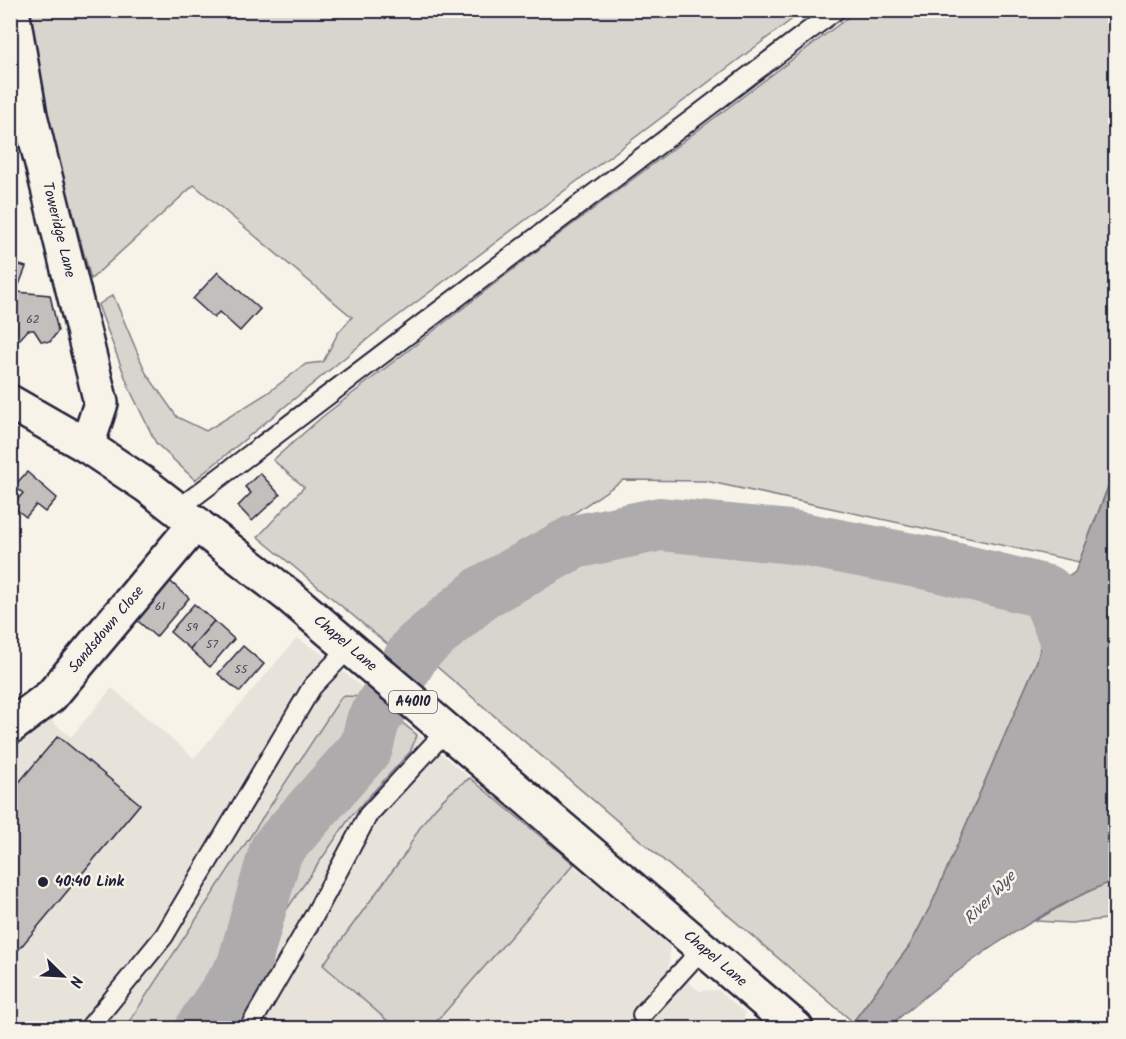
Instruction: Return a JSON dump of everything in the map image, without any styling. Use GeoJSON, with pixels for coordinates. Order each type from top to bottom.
{"type":"FeatureCollection","features":[{"type":"Feature","properties":{"kind":"main road","name":"Toweridge Lane"},"geometry":{"type":"LineString","coordinates":[[12,10],[20,111],[101,403],[87,446]]}},
{"type":"Feature","properties":{"kind":"main road","name":"Chapel Lane"},"geometry":{"type":"LineString","coordinates":[[10,402],[87,446],[187,516],[349,648],[796,1029]]}},
{"type":"Feature","properties":{"kind":"main road","name":"Sandsdown Close"},"geometry":{"type":"LineString","coordinates":[[10,727],[51,696],[187,516]]}},
{"type":"Feature","properties":{"kind":"lane"},"geometry":{"type":"LineString","coordinates":[[187,516],[836,10]]}},
{"type":"Feature","properties":{"kind":"lane"},"geometry":{"type":"LineString","coordinates":[[89,1029],[164,936],[312,687],[349,648]]}},
{"type":"Feature","properties":{"kind":"lane"},"geometry":{"type":"LineString","coordinates":[[249,1029],[314,916],[368,815],[446,731]]}},
{"type":"Feature","properties":{"kind":"lane"},"geometry":{"type":"LineString","coordinates":[[642,1015],[702,949]]}},
{"type":"Feature","properties":{"kind":"shaded area"},"geometry":{"type":"Polygon","coordinates":[[[858,10],[1115,11],[1115,468],[1079,562],[706,481],[623,480],[508,558],[464,596],[403,657],[258,537],[304,487],[273,460],[322,417],[533,254],[858,10]]]}},
{"type":"Feature","properties":{"kind":"shaded area"},"geometry":{"type":"Polygon","coordinates":[[[22,11],[803,11],[370,337],[195,480],[156,443],[130,390],[98,305],[113,295],[146,373],[177,417],[206,431],[266,394],[306,364],[323,362],[338,333],[352,317],[194,185],[91,279],[27,47],[22,11]]]}},
{"type":"Feature","properties":{"kind":"shaded area"},"geometry":{"type":"Polygon","coordinates":[[[660,524],[791,537],[933,564],[1047,592],[1050,618],[1037,661],[933,901],[910,945],[853,1022],[416,649],[483,592],[574,542],[660,524]]]}},
{"type":"Feature","properties":{"kind":"shaded area","name":"40:40 Link"},"geometry":{"type":"Polygon","coordinates":[[[297,638],[321,653],[670,946],[669,968],[700,991],[718,990],[745,1013],[742,1028],[11,1028],[11,742],[43,714],[71,737],[112,688],[194,758],[297,638]]]}},
{"type":"Feature","properties":{"kind":"shaded area"},"geometry":{"type":"Polygon","coordinates":[[[342,696],[371,697],[417,735],[410,752],[351,816],[285,912],[265,988],[238,1028],[125,1028],[342,696]]]}},
{"type":"Feature","properties":{"kind":"shaded area"},"geometry":{"type":"Polygon","coordinates":[[[470,778],[574,864],[431,1028],[396,1028],[323,965],[407,851],[426,820],[451,792],[470,778]]]}},
{"type":"Feature","properties":{"kind":"shaded area"},"geometry":{"type":"Polygon","coordinates":[[[1115,880],[1115,918],[1071,923],[1035,921],[1085,892],[1115,880]]]}},
{"type":"Feature","properties":{"kind":"water","name":"River Wye"},"geometry":{"type":"Polygon","coordinates":[[[1115,470],[1115,880],[1024,926],[940,985],[887,1028],[860,1028],[853,1022],[910,945],[933,901],[1037,661],[1050,618],[1047,592],[1075,572],[1115,470]]]}},
{"type":"Feature","properties":{"kind":"building"},"geometry":{"type":"Polygon","coordinates":[[[10,262],[26,267],[10,308],[10,262]]]}},
{"type":"Feature","properties":{"kind":"building"},"geometry":{"type":"Polygon","coordinates":[[[218,272],[260,309],[240,331],[219,312],[214,318],[193,299],[218,272]]]}},
{"type":"Feature","properties":{"kind":"building"},"geometry":{"type":"Polygon","coordinates":[[[17,292],[50,295],[58,331],[50,342],[41,341],[34,330],[28,330],[20,339],[11,338],[10,308],[17,292]]]}},
{"type":"Feature","properties":{"kind":"building"},"geometry":{"type":"Polygon","coordinates":[[[27,472],[57,498],[45,512],[36,505],[26,517],[12,506],[23,493],[14,486],[27,472]]]}},
{"type":"Feature","properties":{"kind":"building"},"geometry":{"type":"Polygon","coordinates":[[[260,473],[280,495],[252,521],[238,506],[251,493],[245,487],[260,473]]]}},
{"type":"Feature","properties":{"kind":"building"},"geometry":{"type":"Polygon","coordinates":[[[163,575],[189,598],[156,637],[130,614],[163,575]]]}},
{"type":"Feature","properties":{"kind":"building"},"geometry":{"type":"Polygon","coordinates":[[[194,604],[214,621],[190,649],[170,632],[194,604]]]}},
{"type":"Feature","properties":{"kind":"building"},"geometry":{"type":"Polygon","coordinates":[[[214,621],[234,639],[210,667],[190,649],[214,621]]]}},
{"type":"Feature","properties":{"kind":"building"},"geometry":{"type":"Polygon","coordinates":[[[243,646],[264,664],[240,692],[218,674],[243,646]]]}},
{"type":"Feature","properties":{"kind":"building","name":"40:40 Link"},"geometry":{"type":"Polygon","coordinates":[[[58,736],[140,804],[10,960],[10,793],[58,736]]]}},
{"type":"Feature","properties":{"kind":"waterway"},"geometry":{"type":"LineString","coordinates":[[202,1028],[243,968],[276,850],[366,748],[373,721],[416,649],[483,592],[574,542],[660,524],[791,537],[933,564],[1047,592],[1116,761]]}},
{"type":"Feature","properties":{"kind":"place","name":"40:40 Link"},"geometry":{"type":"Point","coordinates":[43,882]}}]}
